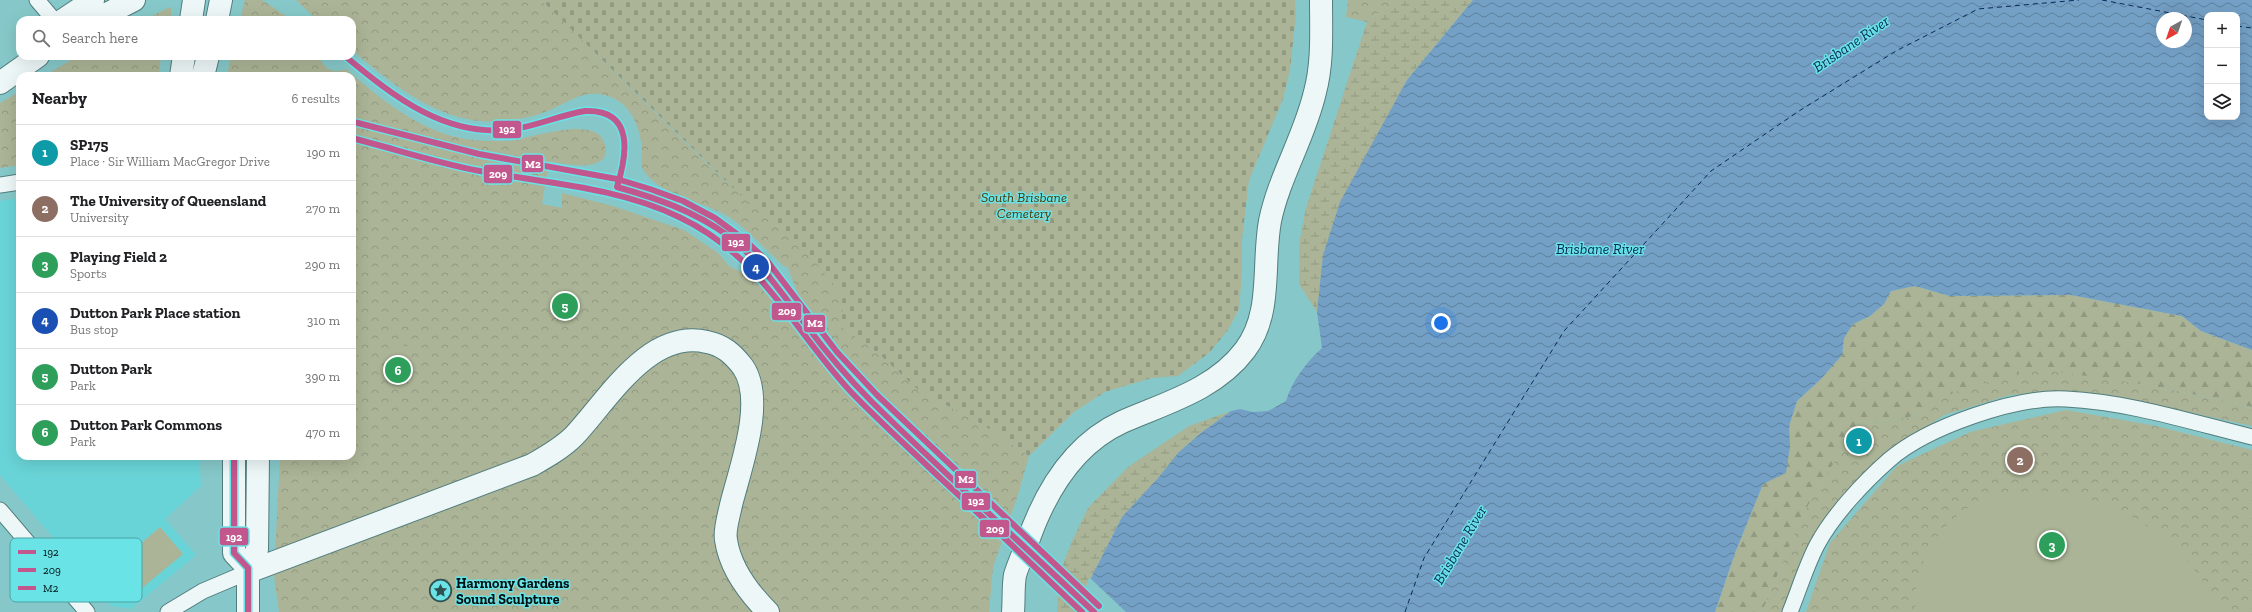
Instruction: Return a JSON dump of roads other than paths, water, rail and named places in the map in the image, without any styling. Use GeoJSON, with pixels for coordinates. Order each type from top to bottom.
{"type":"FeatureCollection","features":[{"type":"Feature","properties":{"kind":"street"},"geometry":{"type":"LineString","coordinates":[[37,0],[51,16]]}},
{"type":"Feature","properties":{"kind":"street"},"geometry":{"type":"LineString","coordinates":[[70,16],[93,0]]}},
{"type":"Feature","properties":{"kind":"street"},"geometry":{"type":"LineString","coordinates":[[103,16],[134,0]]}},
{"type":"Feature","properties":{"kind":"street"},"geometry":{"type":"LineString","coordinates":[[192,16],[194,0]]}},
{"type":"Feature","properties":{"kind":"street"},"geometry":{"type":"LineString","coordinates":[[218,16],[221,0]]}},
{"type":"Feature","properties":{"kind":"street"},"geometry":{"type":"LineString","coordinates":[[1013,612],[1015,576],[1034,523],[1063,471],[1078,451],[1103,432],[1120,423],[1195,392],[1230,365],[1245,350],[1258,327],[1264,305],[1270,222],[1315,92],[1321,57],[1321,0]]}},
{"type":"Feature","properties":{"kind":"street"},"geometry":{"type":"LineString","coordinates":[[0,65],[16,53]]}},
{"type":"Feature","properties":{"kind":"street"},"geometry":{"type":"LineString","coordinates":[[0,83],[32,60]]}},
{"type":"Feature","properties":{"kind":"street"},"geometry":{"type":"LineString","coordinates":[[182,72],[183,60]]}},
{"type":"Feature","properties":{"kind":"street"},"geometry":{"type":"LineString","coordinates":[[204,72],[207,60]]}},
{"type":"Feature","properties":{"kind":"street"},"geometry":{"type":"LineString","coordinates":[[0,185],[16,183]]}},
{"type":"Feature","properties":{"kind":"street"},"geometry":{"type":"LineString","coordinates":[[168,612],[203,591],[248,570],[357,532],[532,465],[551,454],[573,437],[642,360],[661,347],[675,342],[696,339],[713,343],[730,351],[748,374],[752,395],[750,428],[729,515],[725,540],[743,582],[755,599],[768,612]]}},
{"type":"Feature","properties":{"kind":"street"},"geometry":{"type":"LineString","coordinates":[[1790,612],[1817,544],[1847,502],[1890,459],[1937,430],[1994,410],[2025,402],[2065,399],[2135,408],[2252,437]]}},
{"type":"Feature","properties":{"kind":"street"},"geometry":{"type":"LineString","coordinates":[[234,460],[234,553],[248,570]]}},
{"type":"Feature","properties":{"kind":"street"},"geometry":{"type":"LineString","coordinates":[[248,612],[248,570],[257,550],[258,460]]}},
{"type":"Feature","properties":{"kind":"street"},"geometry":{"type":"LineString","coordinates":[[0,510],[24,538]]}},
{"type":"Feature","properties":{"kind":"street"},"geometry":{"type":"LineString","coordinates":[[78,602],[87,612]]}},
{"type":"Feature","properties":{"kind":"water","name":"Brisbane River"},"geometry":{"type":"Polygon","coordinates":[[[1473,0],[2252,0],[2252,350],[2201,331],[2182,316],[2071,295],[1950,296],[1915,286],[1891,291],[1884,304],[1870,316],[1853,324],[1844,338],[1842,355],[1821,379],[1797,401],[1789,426],[1790,446],[1786,473],[1763,484],[1735,553],[1715,612],[1080,612],[1091,578],[1122,517],[1158,478],[1179,452],[1202,432],[1231,411],[1240,409],[1253,412],[1268,411],[1286,401],[1292,386],[1301,372],[1322,348],[1317,312],[1323,255],[1340,202],[1407,80],[1473,0]]]}},
{"type":"Feature","properties":{"kind":"place","name":"Dutton Park Place station"},"geometry":{"type":"Point","coordinates":[756,267]}},
{"type":"Feature","properties":{"kind":"place","name":"Dutton Park"},"geometry":{"type":"Point","coordinates":[565,306]}},
{"type":"Feature","properties":{"kind":"place","name":"Dutton Park Commons"},"geometry":{"type":"Point","coordinates":[398,370]}},
{"type":"Feature","properties":{"kind":"place","name":"SP175"},"geometry":{"type":"Point","coordinates":[1859,441]}},
{"type":"Feature","properties":{"kind":"place","name":"The University of Queensland"},"geometry":{"type":"Point","coordinates":[2020,460]}},
{"type":"Feature","properties":{"kind":"place","name":"Playing Field 2"},"geometry":{"type":"Point","coordinates":[2052,545]}},
{"type":"Feature","properties":{"kind":"place","name":"Harmony Gardens Sound Sculpture"},"geometry":{"type":"Point","coordinates":[441,591]}},
{"type":"Feature","properties":{"kind":"park label","name":"South Brisbane Cemetery"},"geometry":{"type":"Point","coordinates":[1024,206]}}]}
